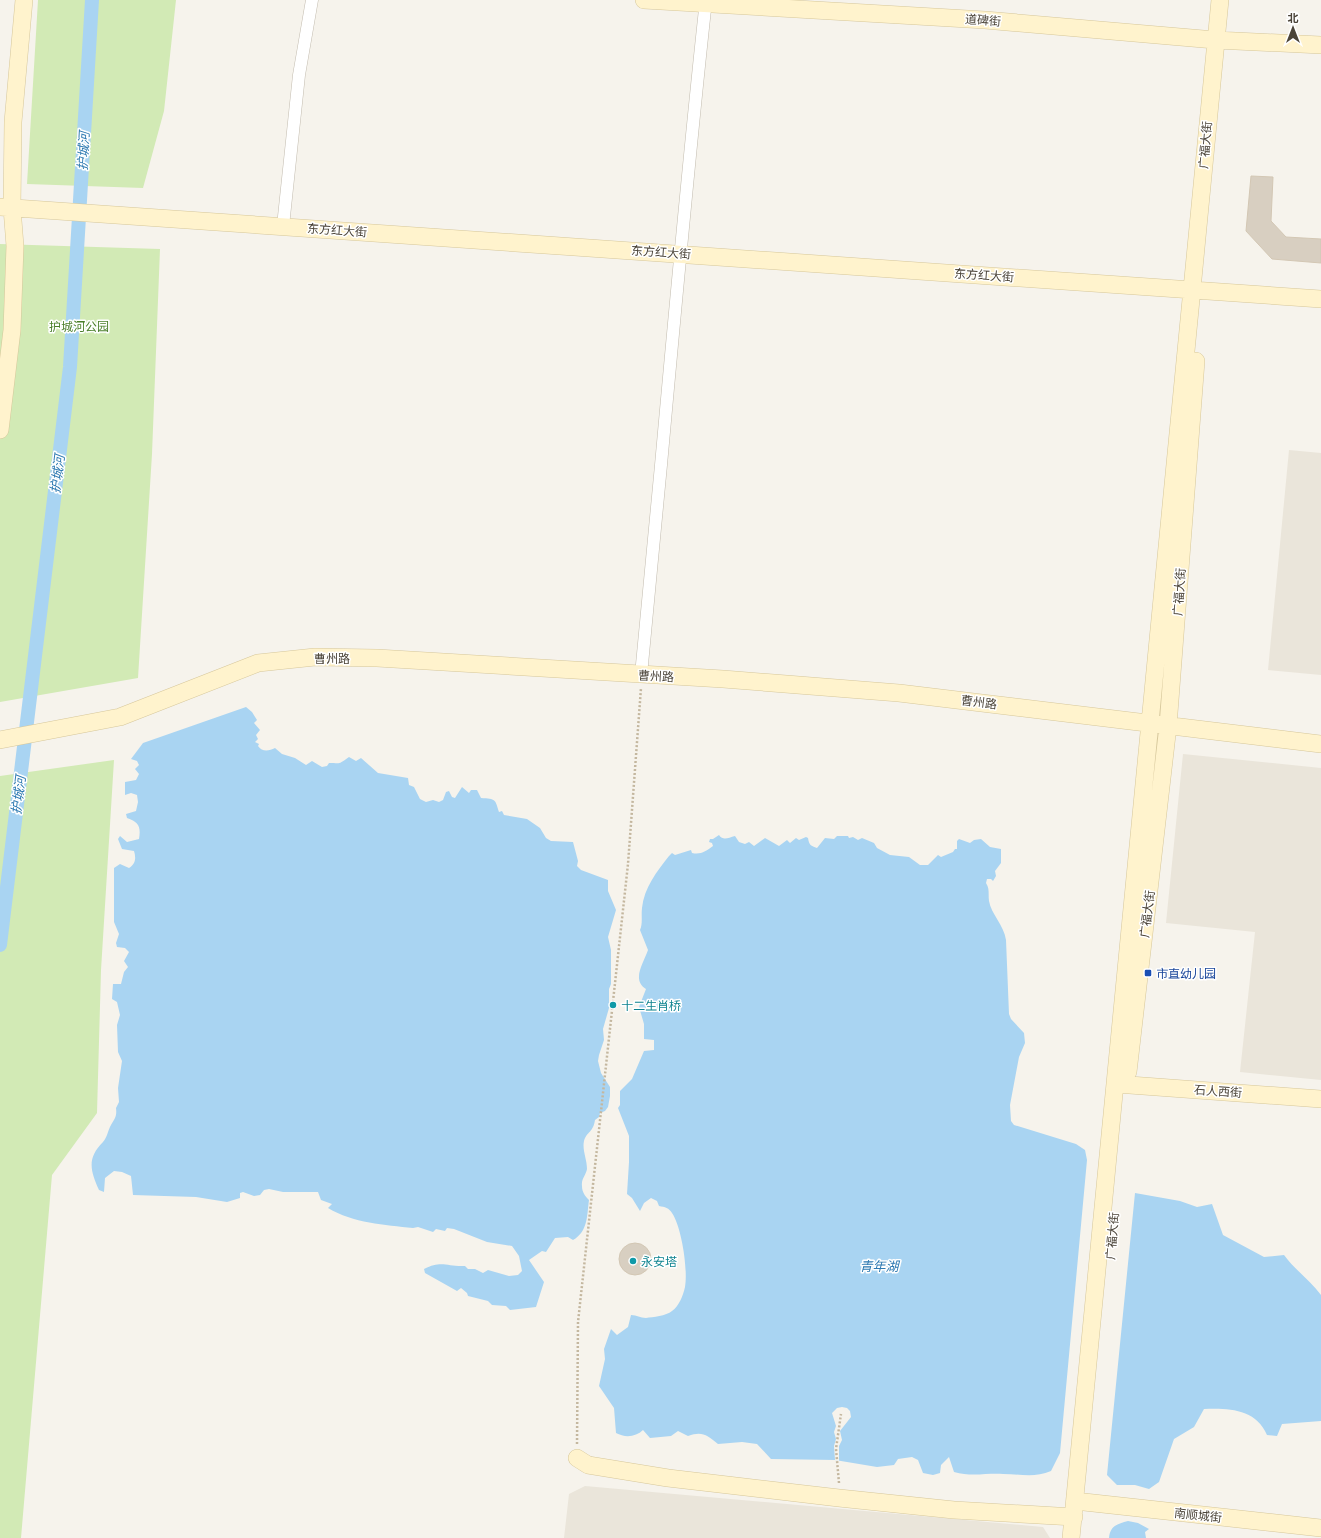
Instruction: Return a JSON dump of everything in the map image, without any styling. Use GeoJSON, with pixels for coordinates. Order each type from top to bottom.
{"type":"FeatureCollection","features":[{"type":"Feature","properties":{"kind":"main road"},"geometry":{"type":"LineString","coordinates":[[0,430],[12,330],[15,246],[6,207],[24,0]]}},
{"type":"Feature","properties":{"kind":"main road","name":"道碑街"},"geometry":{"type":"LineString","coordinates":[[644,0],[706,2],[985,20],[1216,40],[1321,45]]}},
{"type":"Feature","properties":{"kind":"main road","name":"广福大街"},"geometry":{"type":"LineString","coordinates":[[1071,1538],[1079,1507],[1121,1084],[1150,724],[1220,0]]}},
{"type":"Feature","properties":{"kind":"main road","name":"东方红大街"},"geometry":{"type":"LineString","coordinates":[[6,207],[1321,299]]}},
{"type":"Feature","properties":{"kind":"main road","name":"广福大街"},"geometry":{"type":"LineString","coordinates":[[1121,1084],[1168,726],[1200,318],[1192,290]]}},
{"type":"Feature","properties":{"kind":"main road","name":"曹州路"},"geometry":{"type":"LineString","coordinates":[[0,740],[120,717],[258,663],[315,657],[377,658],[722,679],[899,693],[1321,744]]}},
{"type":"Feature","properties":{"kind":"main road","name":"石人西街"},"geometry":{"type":"LineString","coordinates":[[1121,1084],[1321,1098]]}},
{"type":"Feature","properties":{"kind":"main road","name":"南顺城街"},"geometry":{"type":"LineString","coordinates":[[577,1458],[588,1465],[668,1478],[954,1510],[1079,1507],[1321,1528]]}},
{"type":"Feature","properties":{"kind":"main road","name":"广福大街"},"geometry":{"type":"LineString","coordinates":[[1079,1507],[1083,1538]]}},
{"type":"Feature","properties":{"kind":"street"},"geometry":{"type":"LineString","coordinates":[[283,226],[299,75],[312,0]]}},
{"type":"Feature","properties":{"kind":"street"},"geometry":{"type":"LineString","coordinates":[[641,675],[649,572],[679,253],[706,2]]}},
{"type":"Feature","properties":{"kind":"path"},"geometry":{"type":"LineString","coordinates":[[577,1458],[578,1322],[628,864],[641,675]]}},
{"type":"Feature","properties":{"kind":"path"},"geometry":{"type":"LineString","coordinates":[[840,1498],[836,1449],[841,1414]]}},
{"type":"Feature","properties":{"kind":"shaded area"},"geometry":{"type":"Polygon","coordinates":[[[1289,450],[1321,453],[1321,675],[1268,670],[1289,450]]]}},
{"type":"Feature","properties":{"kind":"shaded area"},"geometry":{"type":"Polygon","coordinates":[[[1183,754],[1321,768],[1321,1080],[1240,1072],[1255,932],[1166,923],[1183,754]]]}},
{"type":"Feature","properties":{"kind":"shaded area"},"geometry":{"type":"Polygon","coordinates":[[[585,1486],[1043,1527],[1050,1538],[564,1538],[569,1494],[585,1486]]]}},
{"type":"Feature","properties":{"kind":"green space"},"geometry":{"type":"Polygon","coordinates":[[[38,0],[176,0],[164,111],[143,188],[27,184],[38,0]]]}},
{"type":"Feature","properties":{"kind":"green space","name":"护城河公园"},"geometry":{"type":"Polygon","coordinates":[[[0,244],[160,249],[152,454],[138,678],[0,702],[0,244]]]}},
{"type":"Feature","properties":{"kind":"green space"},"geometry":{"type":"Polygon","coordinates":[[[114,760],[101,970],[97,1113],[52,1175],[21,1538],[0,1538],[0,776],[114,760]]]}},
{"type":"Feature","properties":{"kind":"water"},"geometry":{"type":"Polygon","coordinates":[[[246,707],[252,712],[257,720],[254,723],[260,730],[256,735],[258,739],[255,742],[264,750],[275,748],[282,754],[295,758],[306,765],[312,761],[322,767],[327,766],[329,763],[341,762],[349,757],[356,761],[361,758],[378,773],[408,778],[409,785],[414,787],[420,799],[426,802],[433,800],[439,802],[443,800],[446,792],[449,791],[452,797],[455,798],[462,787],[469,793],[471,790],[477,790],[481,798],[492,799],[496,802],[499,812],[502,811],[504,815],[527,819],[540,828],[546,838],[551,841],[573,842],[578,861],[577,866],[581,870],[608,880],[608,891],[616,910],[608,937],[611,950],[611,984],[609,989],[609,1008],[603,1029],[604,1040],[598,1061],[601,1073],[610,1087],[610,1096],[608,1107],[605,1111],[600,1113],[599,1117],[595,1120],[593,1127],[584,1141],[587,1169],[582,1181],[582,1188],[584,1194],[589,1200],[584,1228],[578,1237],[573,1240],[568,1237],[555,1238],[546,1252],[542,1251],[529,1260],[544,1282],[536,1307],[510,1310],[506,1306],[492,1305],[488,1301],[468,1296],[467,1293],[461,1288],[457,1291],[425,1273],[424,1269],[440,1264],[465,1266],[468,1269],[475,1269],[483,1273],[488,1270],[509,1276],[518,1275],[522,1271],[519,1256],[512,1246],[487,1242],[454,1229],[447,1228],[445,1231],[436,1229],[433,1232],[418,1227],[391,1226],[358,1220],[328,1208],[332,1204],[321,1200],[318,1192],[283,1192],[269,1189],[264,1190],[260,1195],[254,1196],[243,1192],[240,1193],[240,1198],[227,1202],[196,1197],[133,1195],[131,1176],[122,1172],[114,1171],[105,1178],[104,1192],[99,1190],[92,1170],[92,1159],[94,1153],[106,1138],[115,1117],[116,1108],[119,1102],[118,1088],[122,1061],[118,1052],[117,1025],[120,1015],[117,1002],[112,999],[113,984],[121,984],[124,972],[128,967],[124,961],[129,952],[125,948],[117,947],[116,943],[119,934],[114,922],[114,868],[120,864],[129,868],[135,860],[134,851],[122,849],[118,839],[120,836],[127,842],[139,839],[140,835],[137,823],[127,818],[126,814],[136,811],[138,802],[137,795],[131,793],[125,795],[125,782],[136,780],[139,774],[135,769],[139,765],[137,761],[131,759],[143,743],[246,707]]]}},
{"type":"Feature","properties":{"kind":"water","name":"青年湖"},"geometry":{"type":"Polygon","coordinates":[[[719,835],[722,838],[735,836],[739,842],[745,844],[749,842],[754,846],[765,838],[779,846],[787,840],[790,843],[796,838],[799,840],[806,837],[813,847],[817,848],[825,838],[834,839],[837,836],[848,836],[849,838],[853,837],[858,840],[862,838],[874,843],[877,848],[890,855],[909,857],[920,865],[928,865],[938,855],[941,857],[953,852],[957,849],[957,841],[959,839],[970,843],[974,840],[981,839],[990,847],[1001,849],[1001,863],[995,871],[996,876],[993,881],[991,879],[987,879],[986,883],[990,906],[1003,929],[1006,940],[1009,1014],[1011,1019],[1024,1033],[1025,1043],[1019,1057],[1010,1105],[1011,1121],[1014,1125],[1076,1144],[1085,1150],[1087,1160],[1060,1453],[1051,1471],[1033,1475],[972,1475],[954,1472],[949,1457],[941,1465],[940,1473],[933,1475],[923,1473],[918,1460],[912,1457],[898,1459],[894,1465],[877,1467],[835,1460],[771,1459],[757,1444],[742,1442],[718,1444],[707,1436],[701,1434],[688,1436],[678,1431],[671,1436],[650,1438],[643,1430],[630,1436],[623,1436],[616,1433],[614,1408],[599,1386],[605,1359],[604,1349],[611,1329],[617,1335],[628,1327],[631,1315],[646,1318],[669,1313],[677,1306],[684,1290],[686,1280],[685,1260],[679,1228],[670,1210],[659,1206],[657,1201],[651,1198],[644,1203],[640,1211],[632,1198],[627,1194],[629,1136],[618,1108],[620,1105],[620,1091],[632,1079],[644,1051],[654,1050],[654,1040],[644,1039],[644,1024],[639,1007],[646,989],[639,981],[639,976],[648,950],[640,930],[643,901],[652,880],[672,853],[675,855],[691,850],[692,853],[703,852],[713,846],[712,843],[709,842],[710,839],[713,839],[719,835]]]}},
{"type":"Feature","properties":{"kind":"water"},"geometry":{"type":"Polygon","coordinates":[[[1135,1193],[1180,1201],[1197,1207],[1212,1204],[1223,1235],[1264,1257],[1284,1255],[1321,1295],[1321,1421],[1282,1424],[1277,1436],[1267,1435],[1262,1426],[1249,1415],[1232,1410],[1204,1409],[1194,1427],[1174,1439],[1159,1482],[1149,1489],[1135,1485],[1117,1485],[1107,1475],[1135,1193]]]}},
{"type":"Feature","properties":{"kind":"water"},"geometry":{"type":"Polygon","coordinates":[[[1128,1521],[1138,1523],[1149,1529],[1145,1532],[1146,1538],[1109,1538],[1111,1531],[1115,1526],[1128,1521]]]}},
{"type":"Feature","properties":{"kind":"pier"},"geometry":{"type":"Polygon","coordinates":[[[837,1408],[847,1408],[850,1411],[851,1417],[840,1431],[842,1440],[839,1446],[839,1461],[835,1460],[834,1446],[836,1439],[834,1432],[836,1426],[832,1413],[837,1408]]]}},
{"type":"Feature","properties":{"kind":"building"},"geometry":{"type":"Polygon","coordinates":[[[1251,176],[1273,177],[1271,221],[1286,237],[1321,239],[1321,263],[1272,259],[1246,231],[1251,176]]]}},
{"type":"Feature","properties":{"kind":"building"},"geometry":{"type":"Polygon","coordinates":[[[632,1243],[638,1243],[647,1247],[651,1259],[647,1271],[638,1275],[632,1275],[623,1271],[619,1262],[619,1256],[623,1247],[632,1243]]]}},
{"type":"Feature","properties":{"kind":"waterway","name":"护城河"},"geometry":{"type":"LineString","coordinates":[[0,945],[70,367],[92,0]]}},
{"type":"Feature","properties":{"kind":"place","name":"市直幼儿园"},"geometry":{"type":"Point","coordinates":[1148,973]}},
{"type":"Feature","properties":{"kind":"place","name":"十二生肖桥"},"geometry":{"type":"Point","coordinates":[613,1005]}},
{"type":"Feature","properties":{"kind":"place","name":"永安塔"},"geometry":{"type":"Point","coordinates":[633,1261]}}]}
